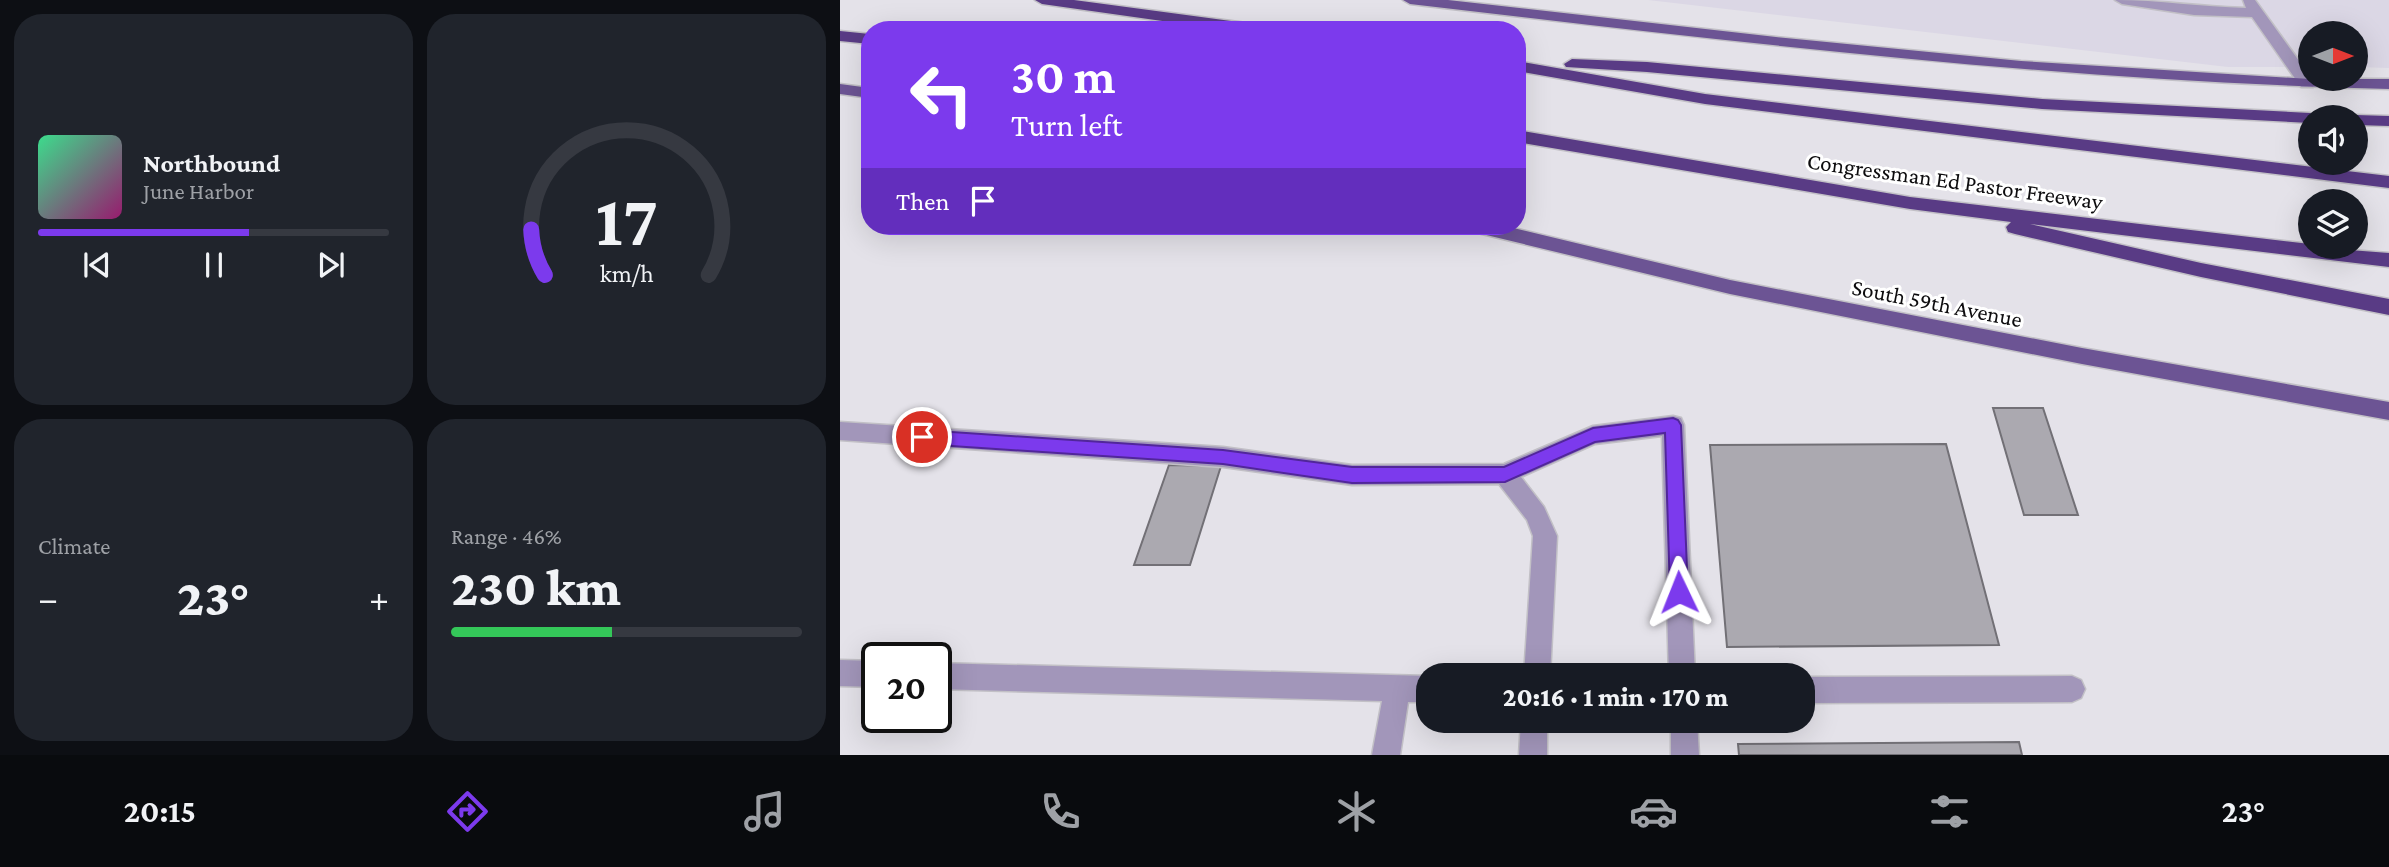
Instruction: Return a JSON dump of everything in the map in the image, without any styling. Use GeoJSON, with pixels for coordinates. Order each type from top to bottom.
{"type":"FeatureCollection","features":[{"type":"Feature","properties":{"kind":"highway"},"geometry":{"type":"LineString","coordinates":[[1042,0],[1195,21]]}},
{"type":"Feature","properties":{"kind":"highway"},"geometry":{"type":"LineString","coordinates":[[840,36],[861,38]]}},
{"type":"Feature","properties":{"kind":"highway"},"geometry":{"type":"LineString","coordinates":[[1526,64],[1647,67],[2042,104],[2298,117]]}},
{"type":"Feature","properties":{"kind":"highway"},"geometry":{"type":"LineString","coordinates":[[1526,66],[1705,99],[2389,182]]}},
{"type":"Feature","properties":{"kind":"highway"},"geometry":{"type":"LineString","coordinates":[[2368,120],[2389,121]]}},
{"type":"Feature","properties":{"kind":"highway","name":"Congressman Ed Pastor Freeway"},"geometry":{"type":"LineString","coordinates":[[1526,138],[1910,203],[2389,260]]}},
{"type":"Feature","properties":{"kind":"highway"},"geometry":{"type":"LineString","coordinates":[[1910,203],[2201,270],[2389,307]]}},
{"type":"Feature","properties":{"kind":"main road"},"geometry":{"type":"LineString","coordinates":[[1410,0],[2002,65],[2298,82]]}},
{"type":"Feature","properties":{"kind":"main road"},"geometry":{"type":"LineString","coordinates":[[2368,84],[2389,84]]}},
{"type":"Feature","properties":{"kind":"main road"},"geometry":{"type":"LineString","coordinates":[[840,89],[861,92]]}},
{"type":"Feature","properties":{"kind":"main road","name":"South 59th Avenue"},"geometry":{"type":"LineString","coordinates":[[1516,235],[1743,290],[2082,356],[2389,411]]}},
{"type":"Feature","properties":{"kind":"street"},"geometry":{"type":"LineString","coordinates":[[2122,0],[2194,11],[2253,6],[2298,70]]}},
{"type":"Feature","properties":{"kind":"street"},"geometry":{"type":"LineString","coordinates":[[840,431],[1223,457],[1352,475],[1505,474],[1593,435],[1673,425],[1682,663]]}},
{"type":"Feature","properties":{"kind":"street"},"geometry":{"type":"LineString","coordinates":[[1505,474],[1536,514],[1545,536],[1538,663]]}},
{"type":"Feature","properties":{"kind":"street"},"geometry":{"type":"LineString","coordinates":[[840,673],[861,674]]}},
{"type":"Feature","properties":{"kind":"street"},"geometry":{"type":"LineString","coordinates":[[952,676],[1416,688]]}},
{"type":"Feature","properties":{"kind":"street"},"geometry":{"type":"LineString","coordinates":[[1387,755],[1397,688]]}},
{"type":"Feature","properties":{"kind":"street"},"geometry":{"type":"LineString","coordinates":[[1815,690],[2072,688]]}},
{"type":"Feature","properties":{"kind":"street"},"geometry":{"type":"LineString","coordinates":[[1533,755],[1534,733]]}},
{"type":"Feature","properties":{"kind":"street"},"geometry":{"type":"LineString","coordinates":[[1684,733],[1685,755]]}},
{"type":"Feature","properties":{"kind":"shaded area"},"geometry":{"type":"Polygon","coordinates":[[[1648,0],[2389,0],[2389,68],[2368,67],[2368,21],[2298,21],[2298,67],[2228,67],[1648,0]]]}},
{"type":"Feature","properties":{"kind":"building"},"geometry":{"type":"Polygon","coordinates":[[[1993,408],[2043,408],[2078,515],[2024,515],[1993,408]]]}},
{"type":"Feature","properties":{"kind":"building"},"geometry":{"type":"Polygon","coordinates":[[[1946,444],[1999,645],[1727,647],[1710,445],[1946,444]]]}},
{"type":"Feature","properties":{"kind":"building"},"geometry":{"type":"Polygon","coordinates":[[[1169,465],[1221,466],[1190,565],[1134,565],[1169,465]]]}},
{"type":"Feature","properties":{"kind":"building"},"geometry":{"type":"Polygon","coordinates":[[[2019,742],[2022,755],[1739,755],[1738,744],[2019,742]]]}},
{"type":"Feature","properties":{"kind":"route"},"geometry":{"type":"LineString","coordinates":[[922,437],[1223,457],[1352,475],[1505,474],[1593,435],[1673,425],[1679,592]]}}]}
